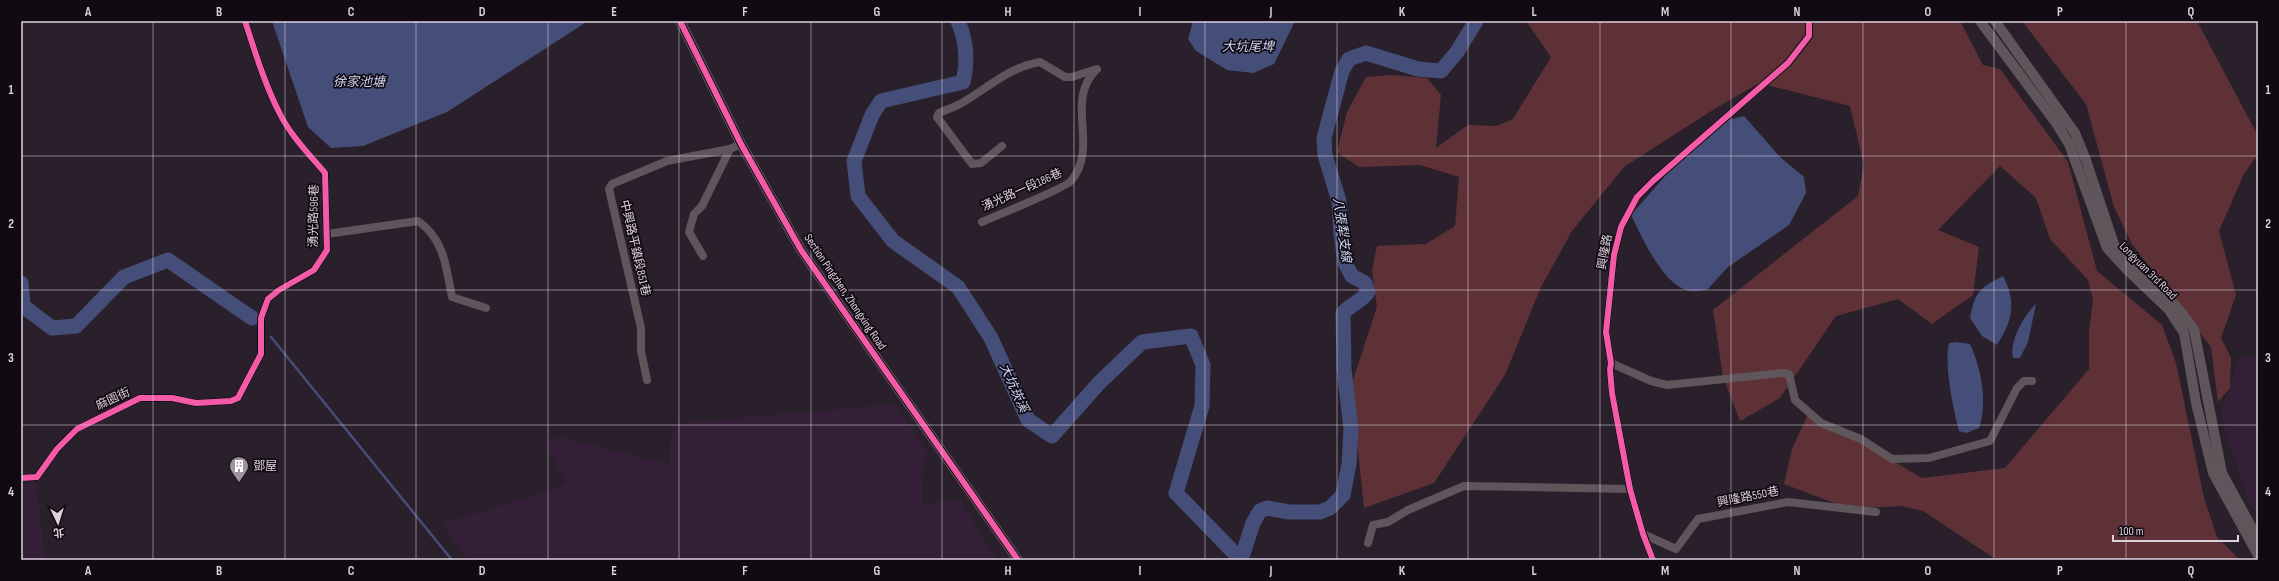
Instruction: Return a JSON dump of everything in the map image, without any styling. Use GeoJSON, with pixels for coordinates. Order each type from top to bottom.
{"type":"FeatureCollection","features":[{"type":"Feature","properties":{"kind":"street","name":"湧光路596巷"},"geometry":{"type":"LineString","coordinates":[[238,398],[261,354],[261,318],[268,300],[279,290],[314,270],[327,250],[325,173],[308,155],[280,114],[259,64],[245,21]]}},
{"type":"Feature","properties":{"kind":"street","name":"Section Pingzhen, Zhongxing Road"},"geometry":{"type":"LineString","coordinates":[[680,21],[741,144],[802,250],[1018,560]]}},
{"type":"Feature","properties":{"kind":"street","name":"興隆路"},"geometry":{"type":"LineString","coordinates":[[1653,560],[1643,534],[1630,489],[1612,393],[1610,370],[1611,363],[1606,332],[1614,254],[1621,227],[1637,197],[1788,63],[1809,36],[1809,21]]}},
{"type":"Feature","properties":{"kind":"street","name":"Longyuan 3rd Road"},"geometry":{"type":"LineString","coordinates":[[1980,21],[2056,123],[2069,144],[2107,248],[2127,270],[2169,310],[2184,332],[2196,403],[2214,473],[2258,555]]}},
{"type":"Feature","properties":{"kind":"street","name":"Longyuan 3rd Road"},"geometry":{"type":"LineString","coordinates":[[1995,21],[2076,133],[2115,247],[2176,306],[2194,329],[2222,473],[2258,539]]}},
{"type":"Feature","properties":{"kind":"street","name":"湧光路一段186巷"},"geometry":{"type":"LineString","coordinates":[[982,222],[1070,183],[1083,162],[1082,92],[1089,77],[1097,69],[1072,77],[1065,77],[1040,62],[1027,64],[1000,77],[964,102],[939,113],[937,117],[972,164],[981,163],[1002,146]]}},
{"type":"Feature","properties":{"kind":"street","name":"中興路平鎮段851巷"},"geometry":{"type":"LineString","coordinates":[[647,380],[641,351],[641,328],[609,189],[612,184],[667,161],[730,149],[741,144]]}},
{"type":"Feature","properties":{"kind":"street"},"geometry":{"type":"LineString","coordinates":[[703,256],[689,232],[694,214],[702,206],[730,149]]}},
{"type":"Feature","properties":{"kind":"street"},"geometry":{"type":"LineString","coordinates":[[326,234],[418,221],[425,226],[442,248],[452,297],[486,308]]}},
{"type":"Feature","properties":{"kind":"street"},"geometry":{"type":"LineString","coordinates":[[1611,363],[1650,381],[1667,384],[1783,373],[1789,374],[1795,400],[1821,424],[1860,439],[1892,459],[1912,460],[1929,458],[1990,441],[2017,388],[2024,381],[2032,381]]}},
{"type":"Feature","properties":{"kind":"street","name":"麻園街"},"geometry":{"type":"LineString","coordinates":[[21,478],[37,476],[57,449],[77,429],[140,398],[172,398],[196,403],[231,401],[238,398]]}},
{"type":"Feature","properties":{"kind":"street"},"geometry":{"type":"LineString","coordinates":[[1368,543],[1373,524],[1388,522],[1408,510],[1464,486],[1630,489]]}},
{"type":"Feature","properties":{"kind":"street","name":"興隆路550巷"},"geometry":{"type":"LineString","coordinates":[[1643,534],[1676,549],[1698,519],[1788,502],[1876,512]]}},
{"type":"Feature","properties":{"kind":"shaded area"},"geometry":{"type":"Polygon","coordinates":[[[1526,21],[1960,21],[1983,65],[2000,69],[2068,162],[2097,271],[2162,325],[2176,363],[2204,498],[2217,537],[2240,560],[1997,560],[1923,511],[1900,506],[1850,509],[1784,484],[1792,449],[1809,412],[1922,478],[2005,468],[2089,369],[2089,333],[2093,299],[2088,280],[2050,239],[2036,198],[2000,166],[1938,230],[1979,247],[1973,295],[1932,324],[1898,299],[1836,316],[1780,398],[1740,421],[1723,377],[1713,310],[1858,196],[1864,165],[1850,106],[1759,83],[1716,108],[1624,167],[1572,231],[1541,287],[1505,375],[1434,483],[1364,508],[1351,386],[1377,307],[1372,270],[1377,246],[1426,244],[1455,226],[1459,177],[1420,165],[1359,167],[1337,152],[1347,112],[1366,77],[1391,75],[1427,78],[1441,95],[1436,148],[1468,125],[1496,126],[1513,119],[1551,57],[1526,21]]]}},
{"type":"Feature","properties":{"kind":"shaded area"},"geometry":{"type":"Polygon","coordinates":[[[2022,21],[2197,21],[2258,136],[2258,154],[2244,174],[2219,231],[2236,295],[2221,338],[2231,358],[2230,388],[2218,402],[2211,347],[2132,244],[2114,207],[2086,104],[2022,21]]]}},
{"type":"Feature","properties":{"kind":"shaded area"},"geometry":{"type":"Polygon","coordinates":[[[2239,356],[2258,358],[2258,521],[2249,502],[2221,415],[2239,356]]]}},
{"type":"Feature","properties":{"kind":"shaded area"},"geometry":{"type":"Polygon","coordinates":[[[895,404],[928,454],[921,469],[923,504],[960,500],[997,560],[467,560],[443,524],[566,484],[546,443],[559,437],[669,464],[672,424],[895,404]]]}},
{"type":"Feature","properties":{"kind":"shaded area"},"geometry":{"type":"Polygon","coordinates":[[[36,483],[45,560],[21,560],[21,484],[36,483]]]}},
{"type":"Feature","properties":{"kind":"water","name":"徐家池塘"},"geometry":{"type":"Polygon","coordinates":[[[272,21],[588,21],[447,112],[363,146],[331,148],[308,127],[272,21]]]}},
{"type":"Feature","properties":{"kind":"water","name":"大坑尾埤"},"geometry":{"type":"Polygon","coordinates":[[[1193,21],[1295,21],[1274,64],[1253,73],[1227,70],[1196,51],[1188,39],[1193,21]]]}},
{"type":"Feature","properties":{"kind":"water"},"geometry":{"type":"Polygon","coordinates":[[[1744,116],[1780,157],[1804,177],[1806,193],[1789,225],[1728,267],[1707,290],[1691,291],[1681,288],[1672,281],[1655,260],[1631,215],[1665,176],[1720,122],[1744,116]]]}},
{"type":"Feature","properties":{"kind":"water"},"geometry":{"type":"Polygon","coordinates":[[[2003,276],[2010,295],[2011,312],[2006,328],[1997,345],[1982,336],[1970,318],[1974,302],[1980,291],[2003,276]]]}},
{"type":"Feature","properties":{"kind":"water"},"geometry":{"type":"Polygon","coordinates":[[[2036,304],[2028,342],[2020,358],[2013,358],[2012,351],[2015,336],[2022,321],[2036,304]]]}},
{"type":"Feature","properties":{"kind":"water"},"geometry":{"type":"Polygon","coordinates":[[[1956,342],[1970,344],[1974,353],[1982,386],[1983,408],[1979,428],[1966,433],[1959,431],[1948,374],[1949,343],[1956,342]]]}},
{"type":"Feature","properties":{"kind":"waterway","name":"大坑崁溪"},"geometry":{"type":"LineString","coordinates":[[958,21],[963,36],[966,59],[963,82],[881,101],[872,115],[854,161],[858,196],[893,241],[958,287],[991,338],[1028,420],[1052,436],[1099,383],[1142,342],[1191,336],[1203,365],[1202,406],[1176,493],[1241,560]]}},
{"type":"Feature","properties":{"kind":"waterway","name":"八張犁支線"},"geometry":{"type":"LineString","coordinates":[[1241,560],[1253,523],[1260,511],[1267,508],[1289,512],[1320,512],[1330,508],[1343,495],[1349,464],[1351,429],[1344,369],[1343,313],[1368,292],[1365,283],[1352,276],[1345,263],[1339,201],[1325,155],[1324,138],[1342,71],[1349,59],[1366,53],[1418,69],[1441,71],[1457,52],[1476,21]]}},
{"type":"Feature","properties":{"kind":"waterway"},"geometry":{"type":"LineString","coordinates":[[21,283],[23,306],[52,328],[76,326],[124,277],[168,260],[252,318]]}},
{"type":"Feature","properties":{"kind":"waterway"},"geometry":{"type":"LineString","coordinates":[[271,337],[452,560]]}},
{"type":"Feature","properties":{"kind":"cycle path"},"geometry":{"type":"LineString","coordinates":[[21,478],[37,477],[57,449],[77,429],[140,398],[172,398],[196,403],[231,401],[238,398],[261,354],[261,318],[268,299],[279,290],[314,270],[327,250],[325,173],[284,122],[265,80],[245,21]]}},
{"type":"Feature","properties":{"kind":"cycle path"},"geometry":{"type":"LineString","coordinates":[[680,21],[741,144],[801,250],[1018,560]]}},
{"type":"Feature","properties":{"kind":"cycle path"},"geometry":{"type":"LineString","coordinates":[[1653,560],[1643,534],[1630,489],[1612,393],[1610,370],[1611,363],[1606,332],[1614,255],[1621,227],[1637,197],[1653,181],[1788,63],[1809,36],[1809,21]]}},
{"type":"Feature","properties":{"kind":"place","name":"鄧屋"},"geometry":{"type":"Point","coordinates":[239,483]}}]}
